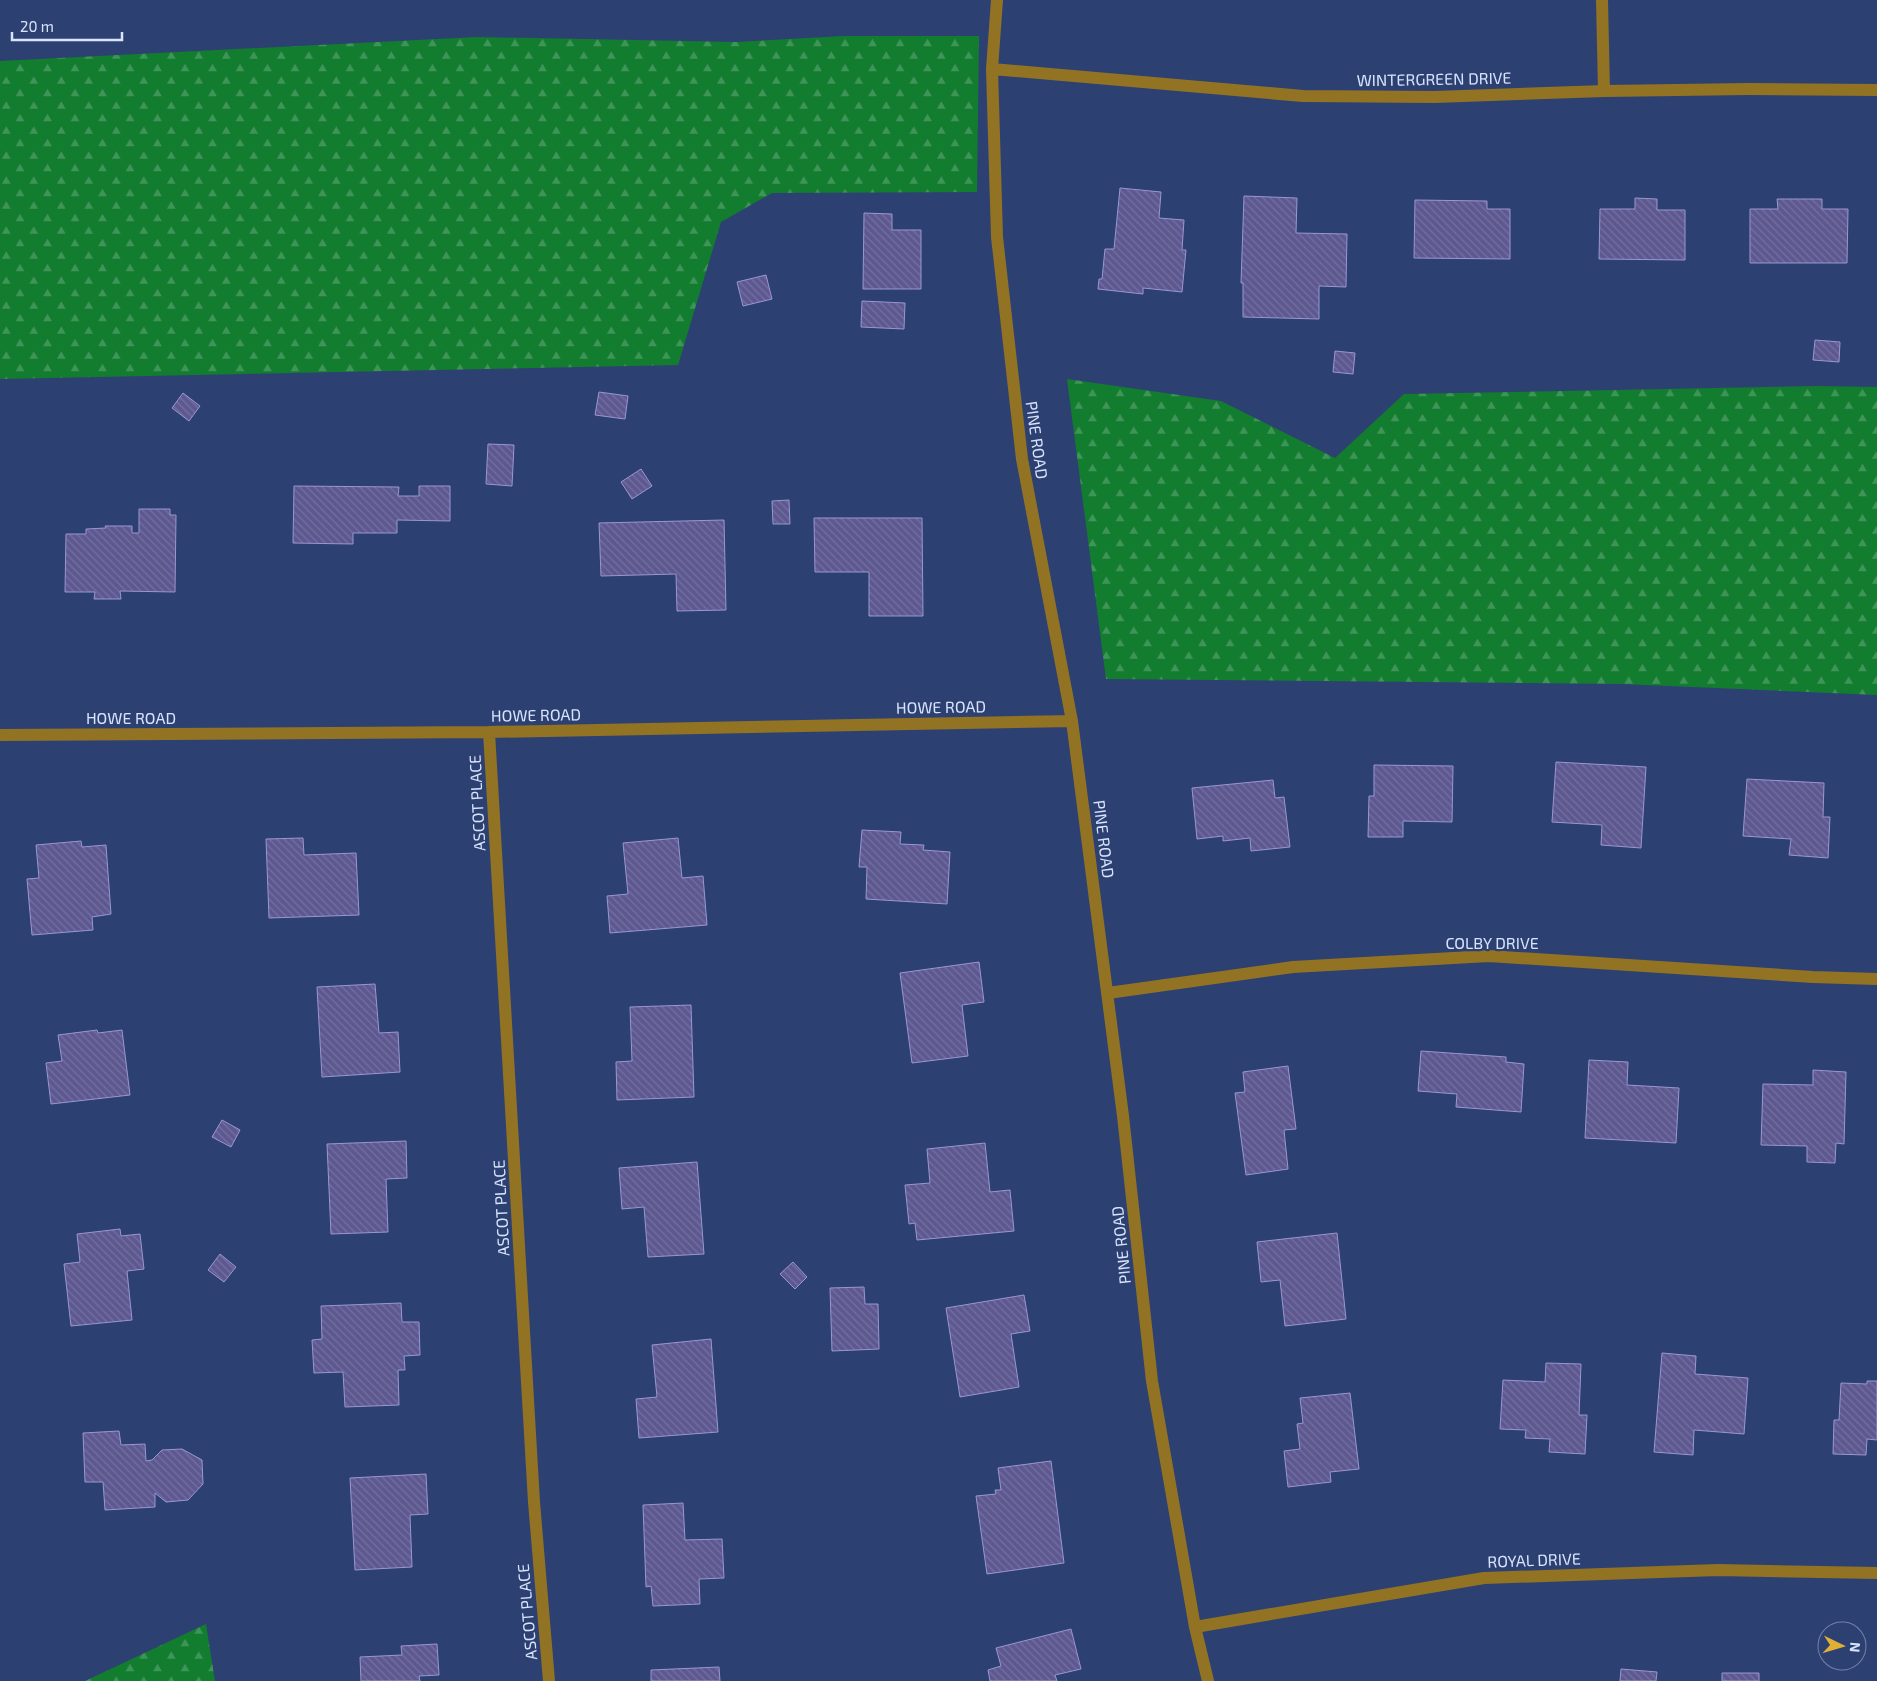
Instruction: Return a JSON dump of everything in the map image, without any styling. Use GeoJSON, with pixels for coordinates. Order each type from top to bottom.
{"type":"FeatureCollection","features":[{"type":"Feature","properties":{"kind":"street","name":"PINE ROAD"},"geometry":{"type":"LineString","coordinates":[[997,0],[992,69],[997,237],[1022,459],[1072,721],[1123,1116],[1152,1381],[1195,1627],[1208,1681]]}},
{"type":"Feature","properties":{"kind":"street"},"geometry":{"type":"LineString","coordinates":[[1602,0],[1604,91]]}},
{"type":"Feature","properties":{"kind":"street","name":"WINTERGREEN DRIVE"},"geometry":{"type":"LineString","coordinates":[[992,69],[1303,96],[1435,97],[1604,91],[1877,90]]}},
{"type":"Feature","properties":{"kind":"street","name":"HOWE ROAD"},"geometry":{"type":"LineString","coordinates":[[0,735],[489,732],[1072,721]]}},
{"type":"Feature","properties":{"kind":"street","name":"ASCOT PLACE"},"geometry":{"type":"LineString","coordinates":[[489,732],[534,1492],[548,1681]]}},
{"type":"Feature","properties":{"kind":"street","name":"COLBY DRIVE"},"geometry":{"type":"LineString","coordinates":[[1108,993],[1293,967],[1489,956],[1877,979]]}},
{"type":"Feature","properties":{"kind":"street","name":"ROYAL DRIVE"},"geometry":{"type":"LineString","coordinates":[[1195,1627],[1484,1578],[1718,1570],[1877,1573]]}},
{"type":"Feature","properties":{"kind":"green space"},"geometry":{"type":"Polygon","coordinates":[[[844,36],[979,36],[977,192],[772,193],[721,222],[678,365],[0,379],[0,61],[477,37],[736,42],[844,36]]]}},
{"type":"Feature","properties":{"kind":"green space"},"geometry":{"type":"Polygon","coordinates":[[[1067,379],[1221,401],[1335,458],[1404,394],[1816,386],[1877,387],[1877,695],[1622,684],[1106,679],[1067,379]]]}},
{"type":"Feature","properties":{"kind":"green space"},"geometry":{"type":"Polygon","coordinates":[[[206,1624],[215,1681],[85,1681],[206,1624]]]}},
{"type":"Feature","properties":{"kind":"building"},"geometry":{"type":"Polygon","coordinates":[[[1120,188],[1161,192],[1159,218],[1184,220],[1182,250],[1186,250],[1182,292],[1143,288],[1143,294],[1098,289],[1099,279],[1102,279],[1105,249],[1114,249],[1120,188]]]}},
{"type":"Feature","properties":{"kind":"building"},"geometry":{"type":"Polygon","coordinates":[[[1244,196],[1297,198],[1296,233],[1347,234],[1346,287],[1319,286],[1319,319],[1243,317],[1243,283],[1241,283],[1244,196]]]}},
{"type":"Feature","properties":{"kind":"building"},"geometry":{"type":"Polygon","coordinates":[[[1635,198],[1657,199],[1657,210],[1685,210],[1685,260],[1599,259],[1600,209],[1635,209],[1635,198]]]}},
{"type":"Feature","properties":{"kind":"building"},"geometry":{"type":"Polygon","coordinates":[[[1777,199],[1822,199],[1822,209],[1848,209],[1847,263],[1750,263],[1750,209],[1778,209],[1777,199]]]}},
{"type":"Feature","properties":{"kind":"building"},"geometry":{"type":"Polygon","coordinates":[[[1415,200],[1487,201],[1487,209],[1510,209],[1510,259],[1414,258],[1415,200]]]}},
{"type":"Feature","properties":{"kind":"building"},"geometry":{"type":"Polygon","coordinates":[[[864,213],[892,214],[892,230],[921,230],[921,289],[863,289],[864,213]]]}},
{"type":"Feature","properties":{"kind":"building"},"geometry":{"type":"Polygon","coordinates":[[[766,275],[772,299],[743,306],[737,282],[766,275]]]}},
{"type":"Feature","properties":{"kind":"building"},"geometry":{"type":"Polygon","coordinates":[[[862,301],[905,303],[904,329],[861,327],[862,301]]]}},
{"type":"Feature","properties":{"kind":"building"},"geometry":{"type":"Polygon","coordinates":[[[1815,340],[1840,342],[1839,362],[1813,360],[1815,340]]]}},
{"type":"Feature","properties":{"kind":"building"},"geometry":{"type":"Polygon","coordinates":[[[1335,351],[1355,353],[1353,374],[1333,372],[1335,351]]]}},
{"type":"Feature","properties":{"kind":"building"},"geometry":{"type":"Polygon","coordinates":[[[599,392],[628,396],[625,419],[595,415],[599,392]]]}},
{"type":"Feature","properties":{"kind":"building"},"geometry":{"type":"Polygon","coordinates":[[[183,393],[200,406],[189,421],[172,408],[183,393]]]}},
{"type":"Feature","properties":{"kind":"building"},"geometry":{"type":"Polygon","coordinates":[[[488,444],[514,445],[512,486],[486,484],[488,444]]]}},
{"type":"Feature","properties":{"kind":"building"},"geometry":{"type":"Polygon","coordinates":[[[641,469],[652,486],[632,499],[621,482],[641,469]]]}},
{"type":"Feature","properties":{"kind":"building"},"geometry":{"type":"Polygon","coordinates":[[[294,486],[399,487],[398,496],[419,496],[419,486],[450,486],[450,521],[397,520],[397,533],[353,533],[353,544],[293,543],[294,486]]]}},
{"type":"Feature","properties":{"kind":"building"},"geometry":{"type":"Polygon","coordinates":[[[789,500],[790,524],[773,524],[772,501],[789,500]]]}},
{"type":"Feature","properties":{"kind":"building"},"geometry":{"type":"Polygon","coordinates":[[[139,509],[170,509],[170,515],[176,515],[175,592],[120,591],[121,599],[94,599],[95,592],[65,592],[66,534],[86,534],[86,529],[106,528],[105,526],[132,526],[132,533],[139,533],[139,509]]]}},
{"type":"Feature","properties":{"kind":"building"},"geometry":{"type":"Polygon","coordinates":[[[814,518],[922,518],[923,616],[869,616],[869,572],[815,572],[814,518]]]}},
{"type":"Feature","properties":{"kind":"building"},"geometry":{"type":"Polygon","coordinates":[[[724,520],[726,610],[677,611],[676,574],[601,576],[599,523],[724,520]]]}},
{"type":"Feature","properties":{"kind":"building"},"geometry":{"type":"Polygon","coordinates":[[[1556,762],[1646,767],[1641,848],[1601,845],[1602,825],[1552,822],[1556,762]]]}},
{"type":"Feature","properties":{"kind":"building"},"geometry":{"type":"Polygon","coordinates":[[[1374,765],[1453,766],[1452,822],[1403,821],[1403,837],[1368,837],[1369,796],[1374,796],[1374,765]]]}},
{"type":"Feature","properties":{"kind":"building"},"geometry":{"type":"Polygon","coordinates":[[[1747,779],[1824,783],[1823,817],[1830,817],[1828,858],[1789,855],[1791,839],[1743,836],[1747,779]]]}},
{"type":"Feature","properties":{"kind":"building"},"geometry":{"type":"Polygon","coordinates":[[[1273,780],[1275,798],[1284,797],[1290,847],[1251,851],[1250,838],[1223,841],[1223,836],[1197,839],[1192,788],[1273,780]]]}},
{"type":"Feature","properties":{"kind":"building"},"geometry":{"type":"Polygon","coordinates":[[[862,830],[901,832],[900,844],[924,845],[923,850],[950,852],[947,904],[866,899],[867,867],[859,867],[862,830]]]}},
{"type":"Feature","properties":{"kind":"building"},"geometry":{"type":"Polygon","coordinates":[[[303,838],[304,855],[356,853],[359,915],[269,918],[266,839],[303,838]]]}},
{"type":"Feature","properties":{"kind":"building"},"geometry":{"type":"Polygon","coordinates":[[[678,838],[682,878],[703,876],[707,925],[610,933],[607,896],[628,894],[623,843],[678,838]]]}},
{"type":"Feature","properties":{"kind":"building"},"geometry":{"type":"Polygon","coordinates":[[[81,841],[82,847],[106,845],[111,914],[92,917],[93,930],[32,935],[27,879],[39,878],[36,845],[81,841]]]}},
{"type":"Feature","properties":{"kind":"building"},"geometry":{"type":"Polygon","coordinates":[[[979,962],[984,1002],[962,1005],[968,1056],[912,1063],[900,973],[979,962]]]}},
{"type":"Feature","properties":{"kind":"building"},"geometry":{"type":"Polygon","coordinates":[[[375,984],[379,1033],[398,1032],[400,1072],[322,1077],[317,987],[375,984]]]}},
{"type":"Feature","properties":{"kind":"building"},"geometry":{"type":"Polygon","coordinates":[[[691,1005],[694,1097],[617,1100],[616,1062],[632,1061],[630,1007],[691,1005]]]}},
{"type":"Feature","properties":{"kind":"building"},"geometry":{"type":"Polygon","coordinates":[[[97,1030],[98,1033],[122,1030],[130,1095],[51,1104],[46,1063],[62,1061],[58,1035],[97,1030]]]}},
{"type":"Feature","properties":{"kind":"building"},"geometry":{"type":"Polygon","coordinates":[[[1421,1051],[1506,1057],[1506,1062],[1524,1064],[1521,1112],[1456,1107],[1457,1094],[1418,1091],[1421,1051]]]}},
{"type":"Feature","properties":{"kind":"building"},"geometry":{"type":"Polygon","coordinates":[[[1589,1060],[1628,1062],[1627,1085],[1679,1088],[1676,1143],[1585,1138],[1589,1060]]]}},
{"type":"Feature","properties":{"kind":"building"},"geometry":{"type":"Polygon","coordinates":[[[1288,1066],[1296,1129],[1284,1130],[1288,1169],[1246,1175],[1235,1093],[1245,1092],[1243,1072],[1288,1066]]]}},
{"type":"Feature","properties":{"kind":"building"},"geometry":{"type":"Polygon","coordinates":[[[1813,1070],[1846,1072],[1844,1144],[1836,1143],[1835,1163],[1807,1162],[1807,1146],[1761,1145],[1763,1084],[1813,1085],[1813,1070]]]}},
{"type":"Feature","properties":{"kind":"building"},"geometry":{"type":"Polygon","coordinates":[[[222,1120],[240,1130],[231,1147],[212,1137],[222,1120]]]}},
{"type":"Feature","properties":{"kind":"building"},"geometry":{"type":"Polygon","coordinates":[[[406,1141],[407,1178],[386,1179],[388,1232],[331,1234],[327,1144],[406,1141]]]}},
{"type":"Feature","properties":{"kind":"building"},"geometry":{"type":"Polygon","coordinates":[[[985,1143],[990,1192],[1010,1190],[1014,1231],[917,1240],[915,1223],[909,1224],[905,1185],[930,1183],[927,1149],[985,1143]]]}},
{"type":"Feature","properties":{"kind":"building"},"geometry":{"type":"Polygon","coordinates":[[[697,1162],[704,1254],[648,1257],[644,1207],[622,1209],[619,1168],[697,1162]]]}},
{"type":"Feature","properties":{"kind":"building"},"geometry":{"type":"Polygon","coordinates":[[[120,1229],[121,1236],[140,1234],[144,1269],[127,1271],[132,1320],[71,1326],[64,1264],[80,1262],[77,1234],[120,1229]]]}},
{"type":"Feature","properties":{"kind":"building"},"geometry":{"type":"Polygon","coordinates":[[[1337,1233],[1346,1319],[1285,1326],[1280,1280],[1261,1282],[1257,1242],[1337,1233]]]}},
{"type":"Feature","properties":{"kind":"building"},"geometry":{"type":"Polygon","coordinates":[[[220,1254],[236,1267],[224,1282],[208,1270],[220,1254]]]}},
{"type":"Feature","properties":{"kind":"building"},"geometry":{"type":"Polygon","coordinates":[[[793,1262],[807,1277],[795,1289],[780,1274],[793,1262]]]}},
{"type":"Feature","properties":{"kind":"building"},"geometry":{"type":"Polygon","coordinates":[[[864,1287],[865,1304],[878,1304],[879,1349],[832,1351],[830,1288],[864,1287]]]}},
{"type":"Feature","properties":{"kind":"building"},"geometry":{"type":"Polygon","coordinates":[[[1024,1295],[1030,1331],[1011,1334],[1019,1387],[960,1397],[946,1308],[1024,1295]]]}},
{"type":"Feature","properties":{"kind":"building"},"geometry":{"type":"Polygon","coordinates":[[[401,1303],[402,1322],[419,1322],[420,1355],[404,1356],[405,1370],[398,1370],[399,1405],[345,1407],[343,1372],[314,1373],[312,1340],[322,1339],[321,1306],[401,1303]]]}},
{"type":"Feature","properties":{"kind":"building"},"geometry":{"type":"Polygon","coordinates":[[[711,1339],[718,1432],[639,1438],[636,1399],[657,1397],[652,1345],[711,1339]]]}},
{"type":"Feature","properties":{"kind":"building"},"geometry":{"type":"Polygon","coordinates":[[[1662,1353],[1696,1356],[1695,1374],[1748,1378],[1744,1434],[1694,1430],[1693,1455],[1654,1452],[1662,1353]]]}},
{"type":"Feature","properties":{"kind":"building"},"geometry":{"type":"Polygon","coordinates":[[[1546,1363],[1581,1364],[1579,1415],[1587,1415],[1585,1454],[1549,1452],[1550,1439],[1525,1438],[1526,1430],[1500,1429],[1503,1380],[1545,1382],[1546,1363]]]}},
{"type":"Feature","properties":{"kind":"building"},"geometry":{"type":"Polygon","coordinates":[[[1867,1381],[1877,1381],[1877,1440],[1867,1439],[1866,1455],[1833,1454],[1834,1420],[1839,1420],[1841,1383],[1867,1384],[1867,1381]]]}},
{"type":"Feature","properties":{"kind":"building"},"geometry":{"type":"Polygon","coordinates":[[[1350,1393],[1359,1469],[1330,1472],[1331,1482],[1288,1487],[1284,1451],[1300,1449],[1297,1424],[1303,1423],[1300,1398],[1350,1393]]]}},
{"type":"Feature","properties":{"kind":"building"},"geometry":{"type":"Polygon","coordinates":[[[119,1431],[121,1445],[145,1444],[146,1461],[152,1460],[162,1450],[182,1449],[202,1460],[203,1484],[188,1500],[166,1502],[155,1493],[155,1507],[105,1510],[103,1482],[85,1482],[83,1433],[119,1431]]]}},
{"type":"Feature","properties":{"kind":"building"},"geometry":{"type":"Polygon","coordinates":[[[1051,1461],[1064,1563],[987,1574],[976,1496],[996,1494],[995,1490],[1001,1490],[998,1468],[1051,1461]]]}},
{"type":"Feature","properties":{"kind":"building"},"geometry":{"type":"Polygon","coordinates":[[[426,1474],[428,1514],[410,1515],[412,1567],[355,1570],[350,1478],[426,1474]]]}},
{"type":"Feature","properties":{"kind":"building"},"geometry":{"type":"Polygon","coordinates":[[[683,1503],[685,1540],[722,1539],[724,1578],[699,1579],[700,1604],[653,1606],[651,1586],[646,1587],[643,1505],[683,1503]]]}},
{"type":"Feature","properties":{"kind":"building"},"geometry":{"type":"Polygon","coordinates":[[[1071,1629],[1081,1669],[1055,1675],[1057,1681],[990,1681],[988,1670],[1001,1666],[996,1648],[1071,1629]]]}},
{"type":"Feature","properties":{"kind":"building"},"geometry":{"type":"Polygon","coordinates":[[[437,1644],[439,1675],[419,1676],[420,1681],[361,1681],[360,1657],[402,1655],[401,1646],[437,1644]]]}},
{"type":"Feature","properties":{"kind":"building"},"geometry":{"type":"Polygon","coordinates":[[[719,1667],[720,1681],[651,1681],[651,1670],[719,1667]]]}},
{"type":"Feature","properties":{"kind":"building"},"geometry":{"type":"Polygon","coordinates":[[[1621,1669],[1657,1672],[1656,1681],[1620,1681],[1621,1669]]]}},
{"type":"Feature","properties":{"kind":"building"},"geometry":{"type":"Polygon","coordinates":[[[1722,1673],[1759,1673],[1759,1681],[1722,1681],[1722,1673]]]}}]}
